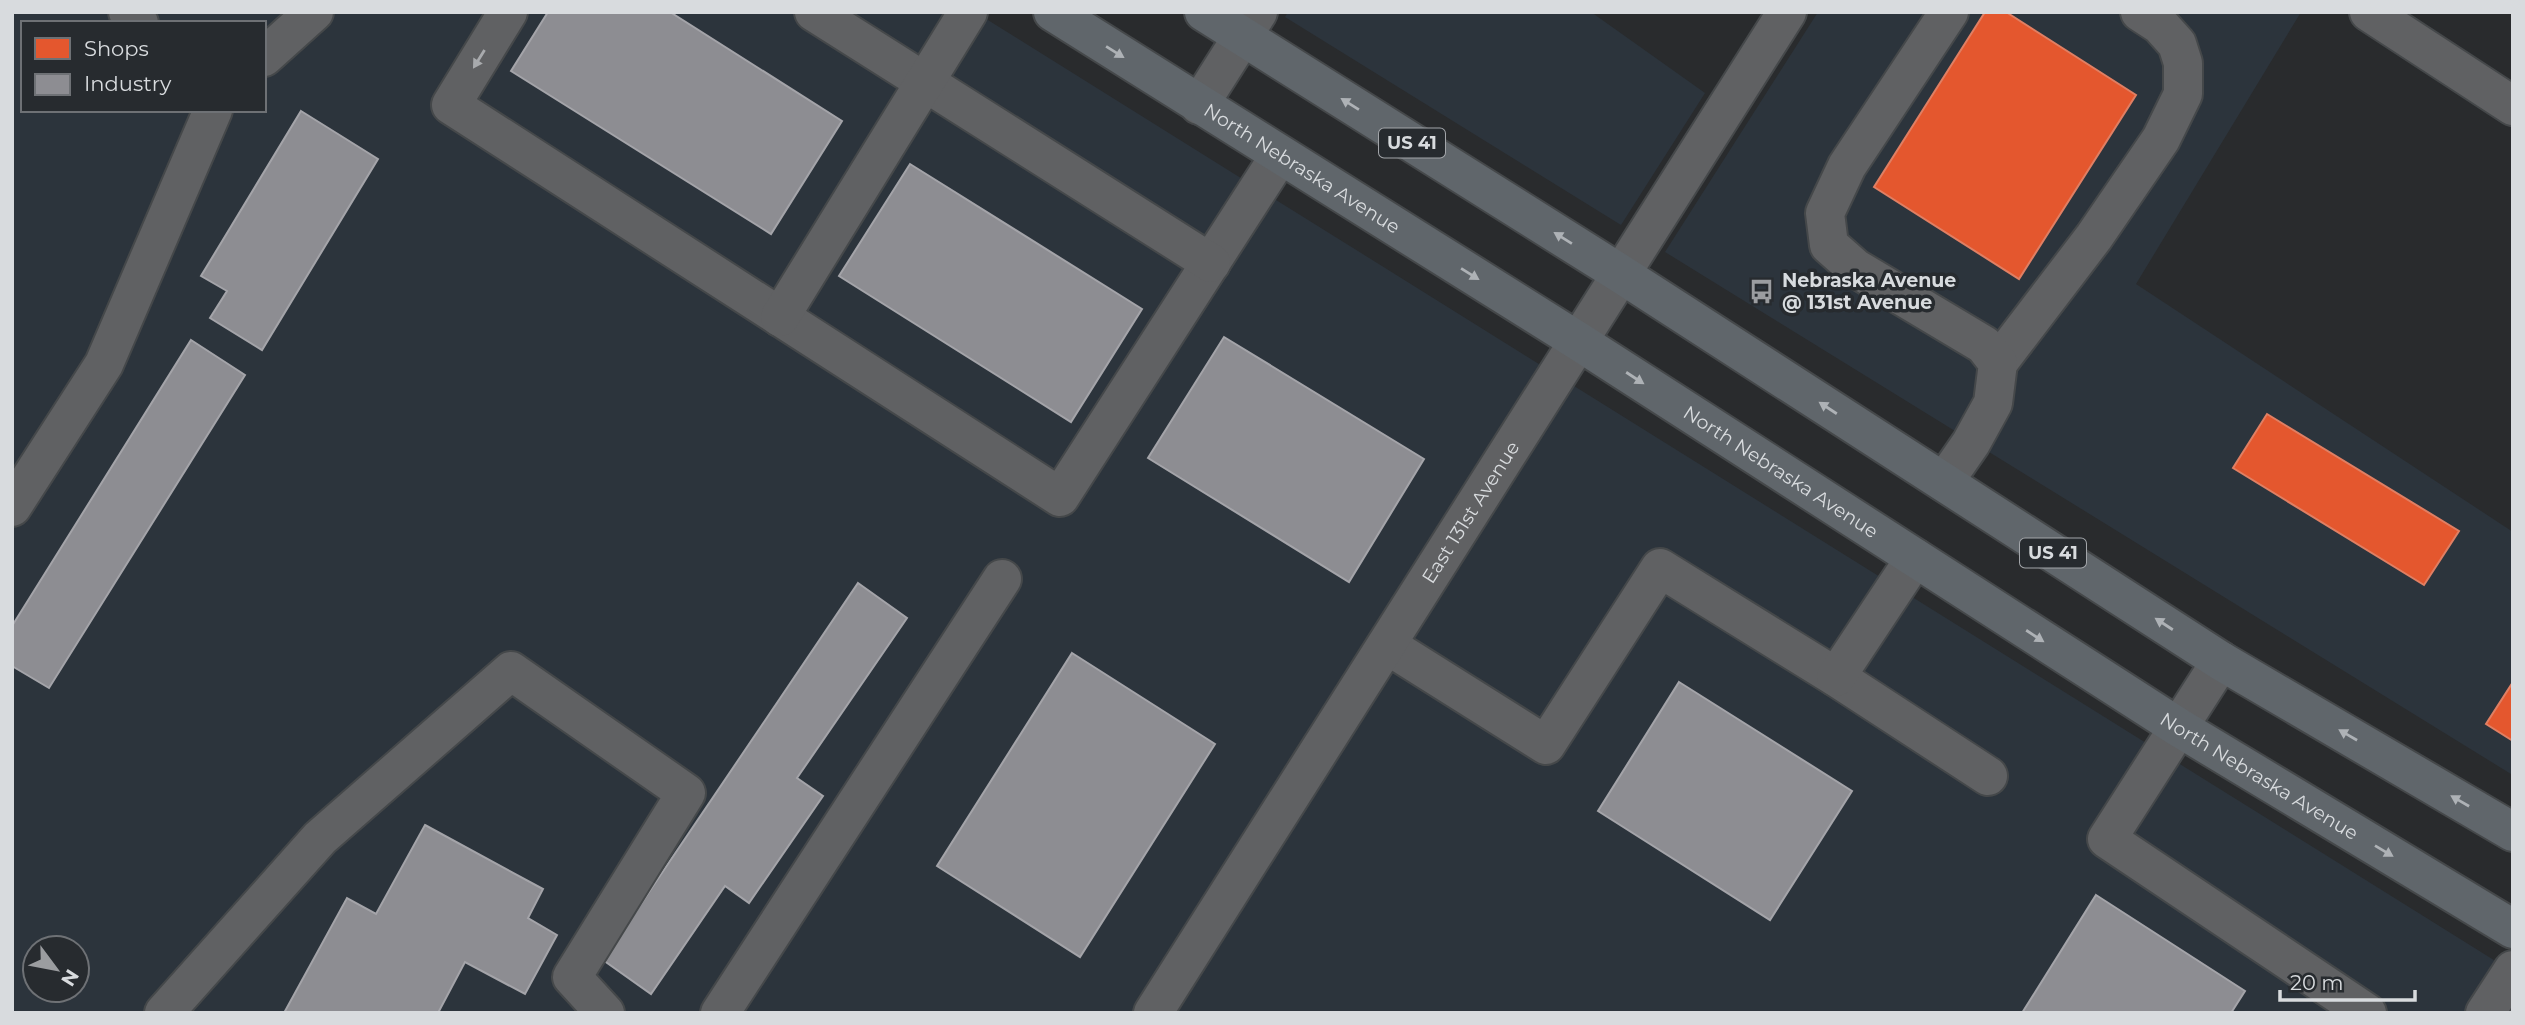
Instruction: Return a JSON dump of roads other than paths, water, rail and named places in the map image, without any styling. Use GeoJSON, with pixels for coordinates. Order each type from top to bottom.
{"type":"FeatureCollection","features":[{"type":"Feature","properties":{"kind":"main road","name":"North Nebraska Avenue"},"geometry":{"type":"LineString","coordinates":[[1052,12],[1578,341],[2178,727],[2513,929]]}},
{"type":"Feature","properties":{"kind":"main road","name":"US 41"},"geometry":{"type":"LineString","coordinates":[[1204,12],[1250,24],[1621,274],[2221,661],[2511,826]]}},
{"type":"Feature","properties":{"kind":"street"},"geometry":{"type":"LineString","coordinates":[[266,55],[314,12]]}},
{"type":"Feature","properties":{"kind":"street"},"geometry":{"type":"LineString","coordinates":[[508,12],[451,105],[1060,497],[1280,155]]}},
{"type":"Feature","properties":{"kind":"street"},"geometry":{"type":"LineString","coordinates":[[814,12],[1211,263]]}},
{"type":"Feature","properties":{"kind":"street"},"geometry":{"type":"LineString","coordinates":[[780,317],[968,12]]}},
{"type":"Feature","properties":{"kind":"street","name":"East 131st Avenue"},"geometry":{"type":"LineString","coordinates":[[1153,1013],[1787,12]]}},
{"type":"Feature","properties":{"kind":"street"},"geometry":{"type":"LineString","coordinates":[[1949,12],[1847,166],[1825,213],[1829,245],[1855,268],[1984,345],[1998,363]]}},
{"type":"Feature","properties":{"kind":"street"},"geometry":{"type":"LineString","coordinates":[[1944,482],[1972,443],[1993,403],[1998,363],[2101,226],[2161,139],[2183,94],[2183,63],[2177,44],[2160,24],[2140,12]]}},
{"type":"Feature","properties":{"kind":"street"},"geometry":{"type":"LineString","coordinates":[[2369,12],[2513,106]]}},
{"type":"Feature","properties":{"kind":"street"},"geometry":{"type":"LineString","coordinates":[[1199,105],[1250,24]]}},
{"type":"Feature","properties":{"kind":"street"},"geometry":{"type":"LineString","coordinates":[[12,507],[104,364],[212,112]]}},
{"type":"Feature","properties":{"kind":"street"},"geometry":{"type":"LineString","coordinates":[[1836,677],[1915,558]]}},
{"type":"Feature","properties":{"kind":"street"},"geometry":{"type":"LineString","coordinates":[[1387,645],[1546,744],[1660,568],[1836,677],[1987,776]]}},
{"type":"Feature","properties":{"kind":"street"},"geometry":{"type":"LineString","coordinates":[[720,1013],[1002,579]]}},
{"type":"Feature","properties":{"kind":"street"},"geometry":{"type":"LineString","coordinates":[[2221,661],[2107,839],[2367,1013]]}},
{"type":"Feature","properties":{"kind":"street"},"geometry":{"type":"LineString","coordinates":[[164,1013],[320,838],[511,671],[686,793],[572,977],[605,1013]]}},
{"type":"Feature","properties":{"kind":"street"},"geometry":{"type":"LineString","coordinates":[[2486,1013],[2513,970]]}},
{"type":"Feature","properties":{"kind":"place","name":"Nebraska Avenue @ 131st Avenue"},"geometry":{"type":"Point","coordinates":[1762,291]}}]}
